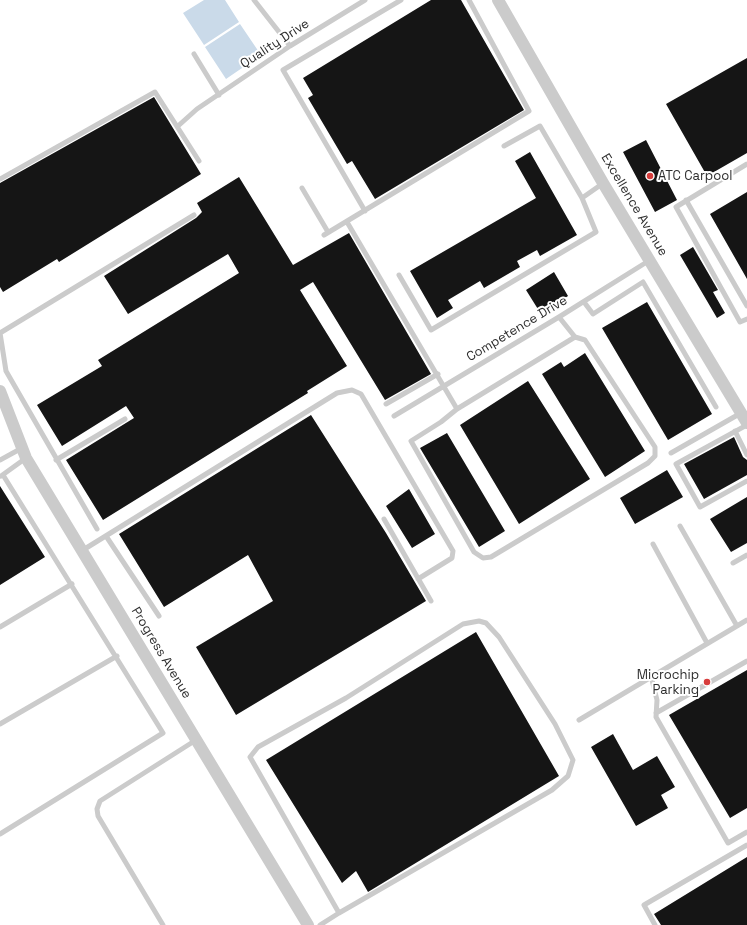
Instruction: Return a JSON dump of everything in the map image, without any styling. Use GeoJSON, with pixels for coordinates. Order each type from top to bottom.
{"type":"FeatureCollection","features":[{"type":"Feature","properties":{"kind":"street","name":"Excellence Avenue"},"geometry":{"type":"LineString","coordinates":[[498,0],[603,183],[745,420]]}},
{"type":"Feature","properties":{"kind":"street","name":"Progress Avenue"},"geometry":{"type":"LineString","coordinates":[[0,391],[25,453],[308,925]]}},
{"type":"Feature","properties":{"kind":"lane"},"geometry":{"type":"LineString","coordinates":[[254,0],[290,46]]}},
{"type":"Feature","properties":{"kind":"lane","name":"Quality Drive"},"geometry":{"type":"LineString","coordinates":[[178,126],[197,109],[290,46],[366,0]]}},
{"type":"Feature","properties":{"kind":"lane"},"geometry":{"type":"LineString","coordinates":[[365,211],[283,70],[401,0]]}},
{"type":"Feature","properties":{"kind":"lane"},"geometry":{"type":"LineString","coordinates":[[302,188],[326,234],[529,111],[469,0]]}},
{"type":"Feature","properties":{"kind":"lane"},"geometry":{"type":"LineString","coordinates":[[194,54],[219,95]]}},
{"type":"Feature","properties":{"kind":"lane"},"geometry":{"type":"LineString","coordinates":[[0,179],[155,92],[178,126],[198,161]]}},
{"type":"Feature","properties":{"kind":"lane"},"geometry":{"type":"LineString","coordinates":[[399,275],[431,330],[596,232],[582,198],[540,126],[504,146]]}},
{"type":"Feature","properties":{"kind":"lane"},"geometry":{"type":"LineString","coordinates":[[747,164],[676,206],[740,322],[747,319]]}},
{"type":"Feature","properties":{"kind":"lane"},"geometry":{"type":"LineString","coordinates":[[582,198],[603,183]]}},
{"type":"Feature","properties":{"kind":"lane"},"geometry":{"type":"LineString","coordinates":[[686,200],[747,306]]}},
{"type":"Feature","properties":{"kind":"lane"},"geometry":{"type":"LineString","coordinates":[[97,529],[6,371],[0,333],[194,215]]}},
{"type":"Feature","properties":{"kind":"lane"},"geometry":{"type":"LineString","coordinates":[[347,222],[438,374],[457,409]]}},
{"type":"Feature","properties":{"kind":"lane","name":"Competence Drive"},"geometry":{"type":"LineString","coordinates":[[394,416],[584,302],[650,260]]}},
{"type":"Feature","properties":{"kind":"lane"},"geometry":{"type":"LineString","coordinates":[[584,302],[593,314],[643,282],[716,407]]}},
{"type":"Feature","properties":{"kind":"lane"},"geometry":{"type":"LineString","coordinates":[[559,317],[575,337],[585,340],[597,357],[655,447],[655,456],[648,463],[491,557],[483,558],[474,552],[411,441],[441,422],[457,409],[575,337]]}},
{"type":"Feature","properties":{"kind":"lane"},"geometry":{"type":"LineString","coordinates":[[386,404],[438,374]]}},
{"type":"Feature","properties":{"kind":"lane"},"geometry":{"type":"LineString","coordinates":[[83,550],[337,393],[352,390],[361,394],[453,551],[452,558],[418,579]]}},
{"type":"Feature","properties":{"kind":"lane"},"geometry":{"type":"LineString","coordinates":[[56,460],[125,419]]}},
{"type":"Feature","properties":{"kind":"lane"},"geometry":{"type":"LineString","coordinates":[[745,420],[735,431],[676,464],[700,507],[747,480]]}},
{"type":"Feature","properties":{"kind":"lane"},"geometry":{"type":"LineString","coordinates":[[671,454],[745,420]]}},
{"type":"Feature","properties":{"kind":"lane"},"geometry":{"type":"LineString","coordinates":[[735,431],[747,455]]}},
{"type":"Feature","properties":{"kind":"lane"},"geometry":{"type":"LineString","coordinates":[[0,460],[25,453]]}},
{"type":"Feature","properties":{"kind":"lane"},"geometry":{"type":"LineString","coordinates":[[0,834],[163,733],[72,584],[1,476],[25,453]]}},
{"type":"Feature","properties":{"kind":"lane"},"geometry":{"type":"LineString","coordinates":[[384,519],[431,602]]}},
{"type":"Feature","properties":{"kind":"lane"},"geometry":{"type":"LineString","coordinates":[[680,526],[737,626]]}},
{"type":"Feature","properties":{"kind":"lane"},"geometry":{"type":"LineString","coordinates":[[106,536],[159,616]]}},
{"type":"Feature","properties":{"kind":"lane"},"geometry":{"type":"LineString","coordinates":[[653,544],[707,643]]}},
{"type":"Feature","properties":{"kind":"lane"},"geometry":{"type":"LineString","coordinates":[[733,563],[747,555]]}},
{"type":"Feature","properties":{"kind":"lane"},"geometry":{"type":"LineString","coordinates":[[0,627],[72,584]]}},
{"type":"Feature","properties":{"kind":"lane"},"geometry":{"type":"LineString","coordinates":[[579,720],[747,620]]}},
{"type":"Feature","properties":{"kind":"lane"},"geometry":{"type":"LineString","coordinates":[[320,925],[552,790],[568,776],[573,760],[555,724],[499,637],[486,623],[479,621],[463,624],[346,698],[258,747],[250,757],[339,913]]}},
{"type":"Feature","properties":{"kind":"lane"},"geometry":{"type":"LineString","coordinates":[[0,724],[117,656]]}},
{"type":"Feature","properties":{"kind":"lane"},"geometry":{"type":"LineString","coordinates":[[656,713],[747,661]]}},
{"type":"Feature","properties":{"kind":"lane"},"geometry":{"type":"LineString","coordinates":[[651,676],[657,700],[656,716],[728,843],[747,832]]}},
{"type":"Feature","properties":{"kind":"lane"},"geometry":{"type":"LineString","coordinates":[[163,925],[98,816],[97,809],[100,801],[196,740]]}},
{"type":"Feature","properties":{"kind":"lane"},"geometry":{"type":"LineString","coordinates":[[655,925],[644,904],[747,845]]}},
{"type":"Feature","properties":{"kind":"water"},"geometry":{"type":"Polygon","coordinates":[[[204,0],[225,0],[239,22],[204,45],[183,13],[204,0]]]}},
{"type":"Feature","properties":{"kind":"water"},"geometry":{"type":"Polygon","coordinates":[[[240,24],[261,55],[226,79],[205,47],[240,24]]]}},
{"type":"Feature","properties":{"kind":"building"},"geometry":{"type":"Polygon","coordinates":[[[431,0],[461,0],[524,110],[375,199],[352,161],[347,164],[308,98],[313,95],[303,78],[431,0]]]}},
{"type":"Feature","properties":{"kind":"building"},"geometry":{"type":"Polygon","coordinates":[[[747,58],[747,153],[707,176],[666,104],[747,58]]]}},
{"type":"Feature","properties":{"kind":"building"},"geometry":{"type":"Polygon","coordinates":[[[154,97],[201,174],[59,262],[57,259],[3,292],[0,287],[0,183],[154,97]]]}},
{"type":"Feature","properties":{"kind":"building","name":"ATC Carpool"},"geometry":{"type":"Polygon","coordinates":[[[646,140],[677,200],[655,212],[623,152],[646,140]]]}},
{"type":"Feature","properties":{"kind":"building"},"geometry":{"type":"Polygon","coordinates":[[[530,152],[577,235],[540,256],[537,250],[517,261],[520,267],[484,288],[480,281],[448,300],[453,308],[437,318],[410,271],[536,198],[515,161],[530,152]]]}},
{"type":"Feature","properties":{"kind":"building"},"geometry":{"type":"Polygon","coordinates":[[[239,177],[293,265],[349,233],[431,374],[385,400],[313,282],[300,290],[347,366],[307,391],[308,393],[103,520],[66,460],[134,418],[126,406],[62,446],[37,405],[102,366],[98,360],[239,273],[228,254],[128,314],[104,276],[196,218],[202,212],[197,203],[239,177]]]}},
{"type":"Feature","properties":{"kind":"building"},"geometry":{"type":"Polygon","coordinates":[[[747,192],[747,279],[710,214],[747,192]]]}},
{"type":"Feature","properties":{"kind":"building"},"geometry":{"type":"Polygon","coordinates":[[[693,247],[718,290],[713,292],[725,313],[717,318],[680,255],[693,247]]]}},
{"type":"Feature","properties":{"kind":"building"},"geometry":{"type":"Polygon","coordinates":[[[554,272],[568,296],[541,314],[526,290],[554,272]]]}},
{"type":"Feature","properties":{"kind":"building"},"geometry":{"type":"Polygon","coordinates":[[[647,302],[712,414],[668,440],[602,328],[647,302]]]}},
{"type":"Feature","properties":{"kind":"building"},"geometry":{"type":"Polygon","coordinates":[[[585,353],[645,451],[605,477],[542,374],[561,362],[564,367],[585,353]]]}},
{"type":"Feature","properties":{"kind":"building"},"geometry":{"type":"Polygon","coordinates":[[[528,381],[590,479],[519,524],[460,425],[528,381]]]}},
{"type":"Feature","properties":{"kind":"building"},"geometry":{"type":"Polygon","coordinates":[[[311,415],[386,533],[426,601],[236,715],[196,647],[273,601],[248,555],[164,607],[119,534],[311,415]]]}},
{"type":"Feature","properties":{"kind":"building"},"geometry":{"type":"Polygon","coordinates":[[[447,433],[505,531],[479,547],[420,448],[447,433]]]}},
{"type":"Feature","properties":{"kind":"building"},"geometry":{"type":"Polygon","coordinates":[[[734,437],[743,457],[747,460],[747,475],[704,499],[684,464],[734,437]]]}},
{"type":"Feature","properties":{"kind":"building"},"geometry":{"type":"Polygon","coordinates":[[[667,470],[683,497],[635,524],[620,498],[667,470]]]}},
{"type":"Feature","properties":{"kind":"building"},"geometry":{"type":"Polygon","coordinates":[[[0,486],[45,557],[0,585],[0,486]]]}},
{"type":"Feature","properties":{"kind":"building"},"geometry":{"type":"Polygon","coordinates":[[[409,489],[435,534],[412,548],[386,506],[409,489]]]}},
{"type":"Feature","properties":{"kind":"building"},"geometry":{"type":"Polygon","coordinates":[[[747,497],[747,543],[731,552],[710,519],[747,497]]]}},
{"type":"Feature","properties":{"kind":"building"},"geometry":{"type":"Polygon","coordinates":[[[476,632],[559,776],[368,892],[356,871],[342,883],[266,760],[476,632]]]}},
{"type":"Feature","properties":{"kind":"building"},"geometry":{"type":"Polygon","coordinates":[[[747,670],[747,808],[730,818],[669,715],[747,670]]]}},
{"type":"Feature","properties":{"kind":"building"},"geometry":{"type":"Polygon","coordinates":[[[613,734],[633,770],[657,756],[675,787],[661,795],[668,808],[636,826],[591,747],[613,734]]]}},
{"type":"Feature","properties":{"kind":"building"},"geometry":{"type":"Polygon","coordinates":[[[747,857],[747,925],[661,925],[654,914],[747,857]]]}},
{"type":"Feature","properties":{"kind":"place","name":"ATC Carpool"},"geometry":{"type":"Point","coordinates":[650,176]}},
{"type":"Feature","properties":{"kind":"place","name":"Microchip Parking"},"geometry":{"type":"Point","coordinates":[707,682]}}]}
